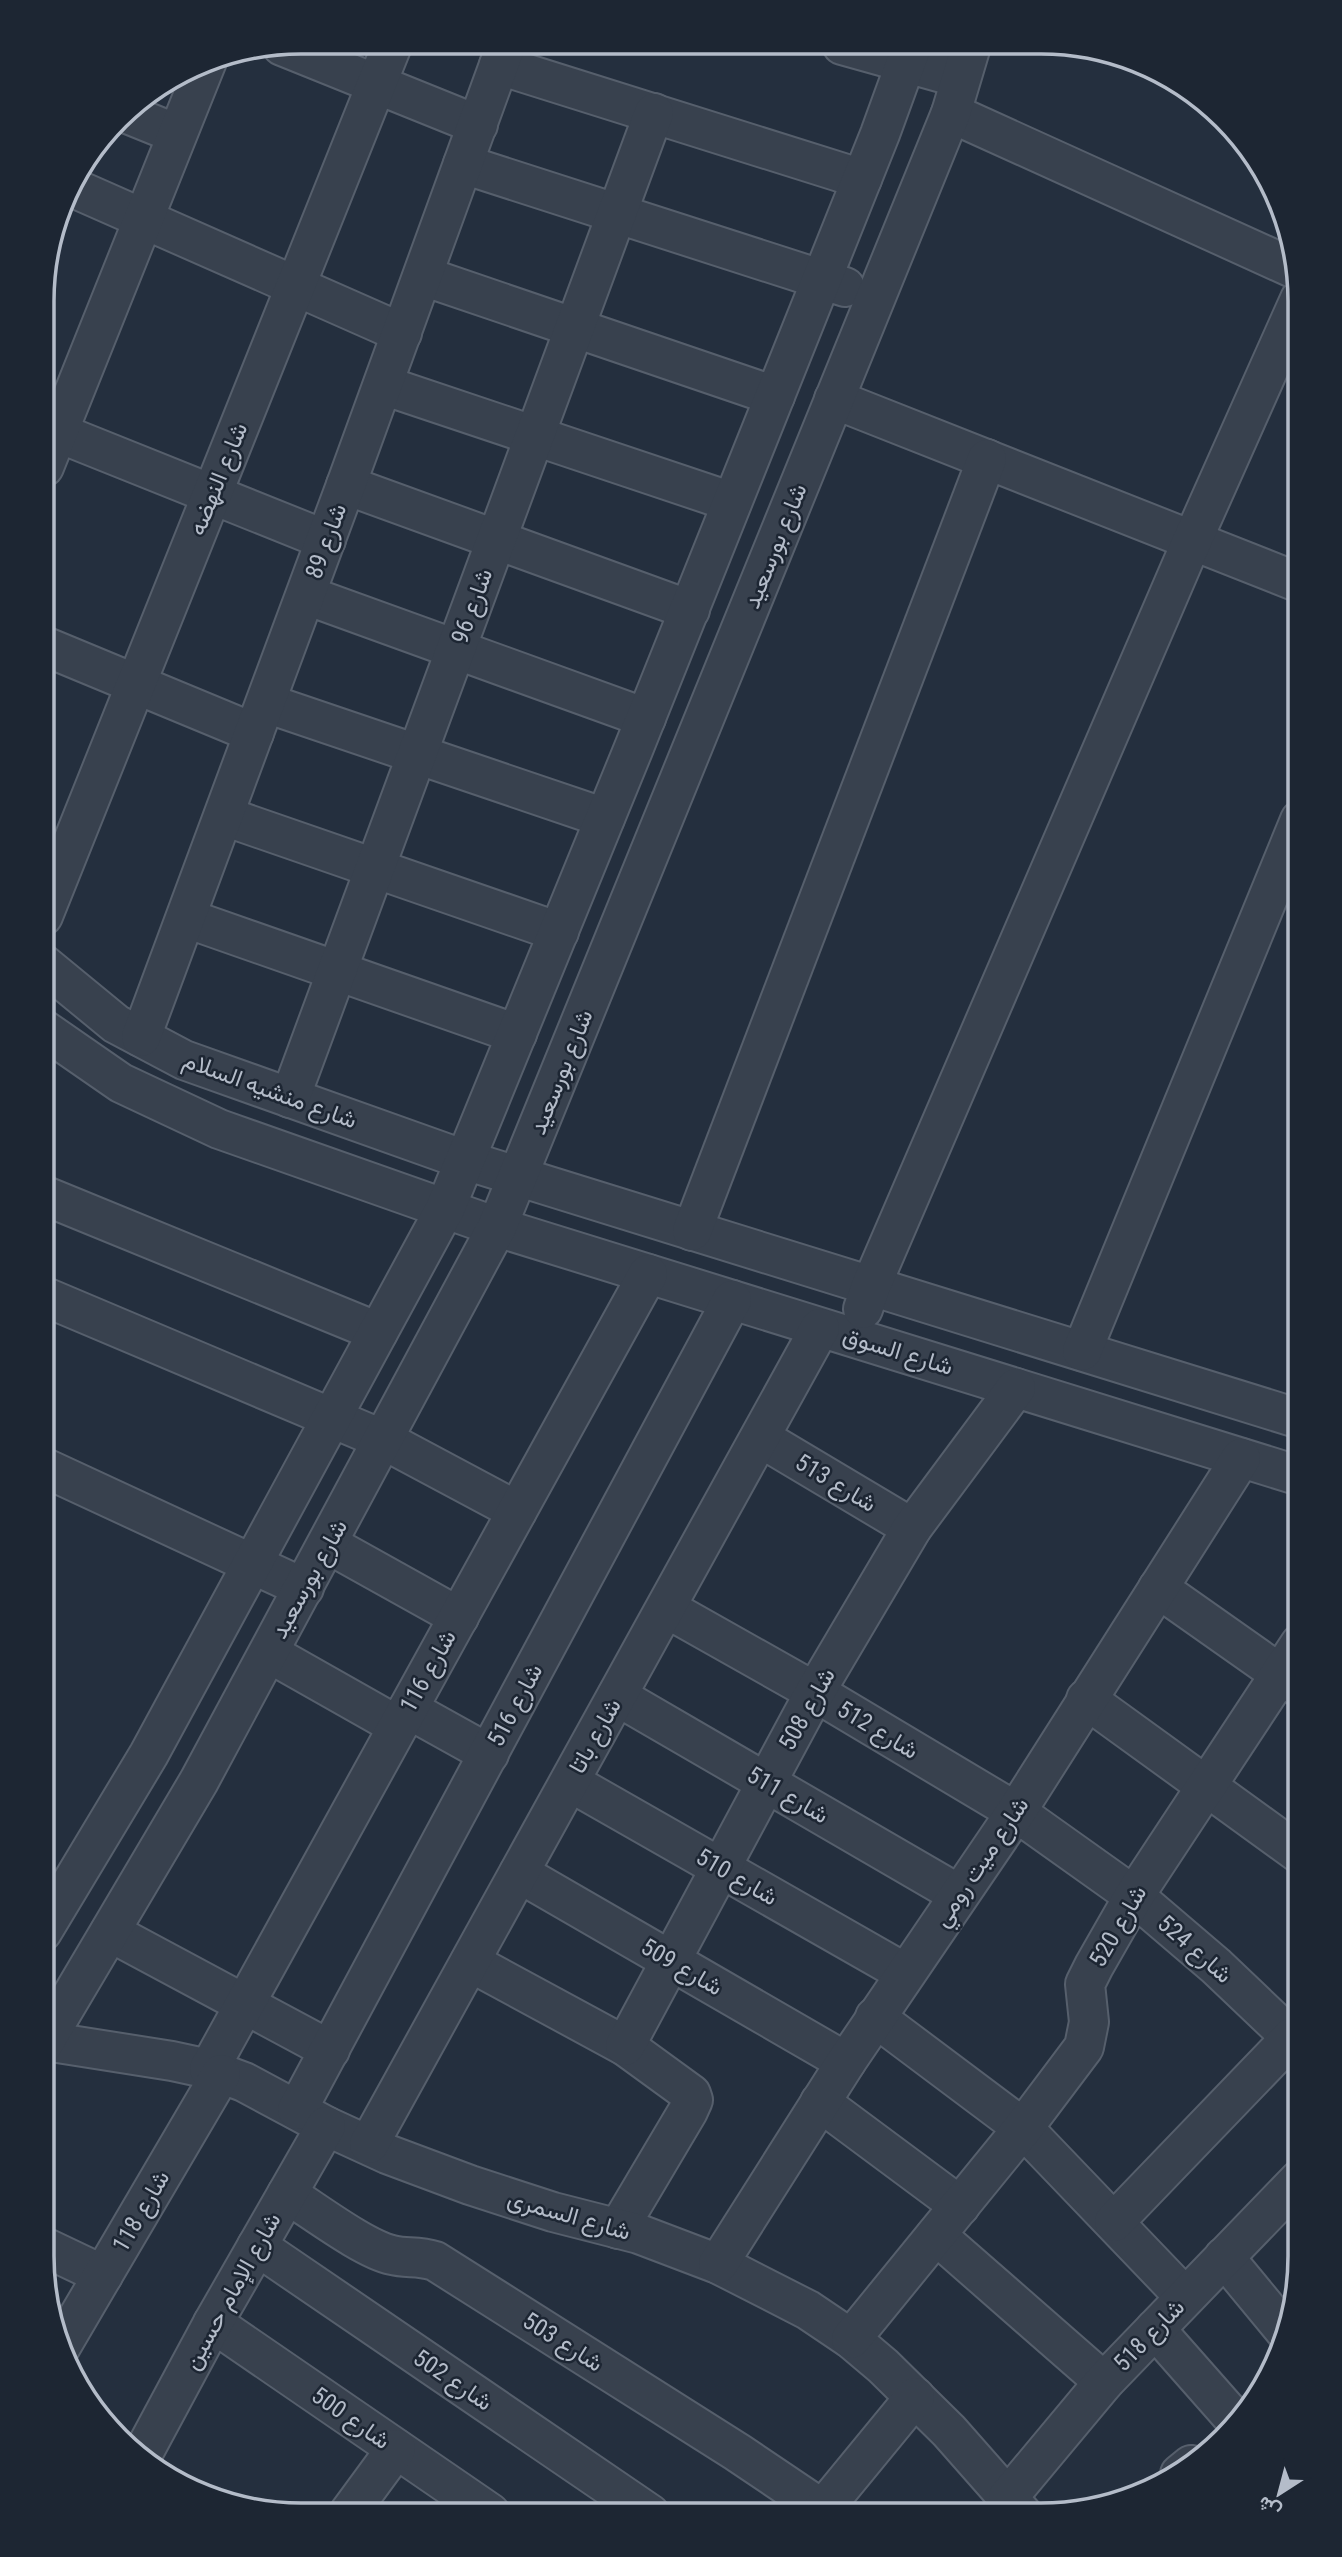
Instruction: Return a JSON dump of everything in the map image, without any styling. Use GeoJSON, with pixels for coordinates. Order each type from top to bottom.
{"type":"FeatureCollection","features":[{"type":"Feature","properties":{"kind":"street"},"geometry":{"type":"LineString","coordinates":[[315,55],[478,125]]}},
{"type":"Feature","properties":{"kind":"street","name":"شارع النهضه"},"geometry":{"type":"LineString","coordinates":[[54,889],[388,55]]}},
{"type":"Feature","properties":{"kind":"street","name":"شارع 89"},"geometry":{"type":"LineString","coordinates":[[141,1037],[503,55]]}},
{"type":"Feature","properties":{"kind":"street"},"geometry":{"type":"LineString","coordinates":[[505,55],[654,113],[862,179]]}},
{"type":"Feature","properties":{"kind":"street"},"geometry":{"type":"LineString","coordinates":[[54,1912],[149,1754],[445,1209],[690,610],[909,55],[961,79],[1285,263]]}},
{"type":"Feature","properties":{"kind":"street"},"geometry":{"type":"LineString","coordinates":[[54,423],[144,219],[200,76]]}},
{"type":"Feature","properties":{"kind":"street","name":"شارع بورسعيد"},"geometry":{"type":"LineString","coordinates":[[54,2026],[199,1781],[497,1227],[674,797],[961,79]]}},
{"type":"Feature","properties":{"kind":"street","name":"شارع 96"},"geometry":{"type":"LineString","coordinates":[[290,1098],[654,113]]}},
{"type":"Feature","properties":{"kind":"street"},"geometry":{"type":"LineString","coordinates":[[136,117],[177,134]]}},
{"type":"Feature","properties":{"kind":"street"},"geometry":{"type":"LineString","coordinates":[[463,164],[875,297]]}},
{"type":"Feature","properties":{"kind":"street"},"geometry":{"type":"LineString","coordinates":[[80,191],[402,333]]}},
{"type":"Feature","properties":{"kind":"street"},"geometry":{"type":"LineString","coordinates":[[423,276],[775,396]]}},
{"type":"Feature","properties":{"kind":"street","name":"شارع باتا"},"geometry":{"type":"LineString","coordinates":[[369,2144],[761,1438],[871,1286],[1192,541],[1288,326]]}},
{"type":"Feature","properties":{"kind":"street"},"geometry":{"type":"LineString","coordinates":[[383,385],[732,502]]}},
{"type":"Feature","properties":{"kind":"street"},"geometry":{"type":"LineString","coordinates":[[834,399],[1288,578]]}},
{"type":"Feature","properties":{"kind":"street"},"geometry":{"type":"LineString","coordinates":[[54,431],[326,540]]}},
{"type":"Feature","properties":{"kind":"street"},"geometry":{"type":"LineString","coordinates":[[692,1231],[986,459]]}},
{"type":"Feature","properties":{"kind":"street"},"geometry":{"type":"LineString","coordinates":[[346,485],[690,610]]}},
{"type":"Feature","properties":{"kind":"street"},"geometry":{"type":"LineString","coordinates":[[306,595],[646,719]]}},
{"type":"Feature","properties":{"kind":"street"},"geometry":{"type":"LineString","coordinates":[[54,650],[136,684],[260,718],[417,754],[606,818]]}},
{"type":"Feature","properties":{"kind":"street"},"geometry":{"type":"LineString","coordinates":[[224,816],[559,932]]}},
{"type":"Feature","properties":{"kind":"street"},"geometry":{"type":"LineString","coordinates":[[1082,1351],[1288,850]]}},
{"type":"Feature","properties":{"kind":"street"},"geometry":{"type":"LineString","coordinates":[[186,918],[517,1034]]}},
{"type":"Feature","properties":{"kind":"street","name":"شارع منشيه السلام"},"geometry":{"type":"LineString","coordinates":[[54,981],[117,1024],[184,1060],[517,1177]]}},
{"type":"Feature","properties":{"kind":"street","name":"شارع منشيه السلام"},"geometry":{"type":"LineString","coordinates":[[54,1037],[121,1083],[219,1129],[497,1227]]}},
{"type":"Feature","properties":{"kind":"street"},"geometry":{"type":"LineString","coordinates":[[517,1177],[1287,1415]]}},
{"type":"Feature","properties":{"kind":"street"},"geometry":{"type":"LineString","coordinates":[[54,1199],[378,1332]]}},
{"type":"Feature","properties":{"kind":"street","name":"شارع السوق"},"geometry":{"type":"LineString","coordinates":[[497,1227],[1287,1472]]}},
{"type":"Feature","properties":{"kind":"street","name":"شارع 116"},"geometry":{"type":"LineString","coordinates":[[215,2071],[245,2004],[648,1274]]}},
{"type":"Feature","properties":{"kind":"street","name":"شارع 516"},"geometry":{"type":"LineString","coordinates":[[311,2118],[330,2050],[732,1300]]}},
{"type":"Feature","properties":{"kind":"street"},"geometry":{"type":"LineString","coordinates":[[54,1301],[384,1440],[517,1511]]}},
{"type":"Feature","properties":{"kind":"street","name":"شارع 508"},"geometry":{"type":"LineString","coordinates":[[625,2046],[815,1692],[912,1528],[1016,1388]]}},
{"type":"Feature","properties":{"kind":"street","name":"شارع 513"},"geometry":{"type":"LineString","coordinates":[[761,1438],[912,1528]]}},
{"type":"Feature","properties":{"kind":"street","name":"شارع ميت رومي"},"geometry":{"type":"LineString","coordinates":[[719,2264],[875,2017],[1016,1812],[1241,1458]]}},
{"type":"Feature","properties":{"kind":"street"},"geometry":{"type":"LineString","coordinates":[[54,1472],[304,1588]]}},
{"type":"Feature","properties":{"kind":"street"},"geometry":{"type":"LineString","coordinates":[[328,1544],[459,1617]]}},
{"type":"Feature","properties":{"kind":"street"},"geometry":{"type":"LineString","coordinates":[[1158,1588],[1287,1666]]}},
{"type":"Feature","properties":{"kind":"street","name":"شارع 512"},"geometry":{"type":"LineString","coordinates":[[666,1608],[815,1692],[1016,1812]]}},
{"type":"Feature","properties":{"kind":"street"},"geometry":{"type":"LineString","coordinates":[[269,1653],[403,1717],[489,1754]]}},
{"type":"Feature","properties":{"kind":"street","name":"شارع 520"},"geometry":{"type":"LineString","coordinates":[[851,2339],[1023,2128],[1084,2047],[1089,2021],[1085,1984],[1134,1896],[1208,1786],[1287,1677]]}},
{"type":"Feature","properties":{"kind":"street","name":"شارع 511"},"geometry":{"type":"LineString","coordinates":[[617,1696],[958,1894]]}},
{"type":"Feature","properties":{"kind":"street"},"geometry":{"type":"LineString","coordinates":[[1086,1699],[1287,1845]]}},
{"type":"Feature","properties":{"kind":"street"},"geometry":{"type":"LineString","coordinates":[[149,1754],[199,1781]]}},
{"type":"Feature","properties":{"kind":"street","name":"شارع 510"},"geometry":{"type":"LineString","coordinates":[[570,1782],[905,1973]]}},
{"type":"Feature","properties":{"kind":"street"},"geometry":{"type":"LineString","coordinates":[[127,1790],[177,1818]]}},
{"type":"Feature","properties":{"kind":"street","name":"شارع 524"},"geometry":{"type":"LineString","coordinates":[[1016,1812],[1134,1896],[1216,1966],[1287,2033]]}},
{"type":"Feature","properties":{"kind":"street","name":"شارع 509"},"geometry":{"type":"LineString","coordinates":[[519,1873],[846,2062]]}},
{"type":"Feature","properties":{"kind":"street"},"geometry":{"type":"LineString","coordinates":[[110,1932],[330,2050]]}},
{"type":"Feature","properties":{"kind":"street"},"geometry":{"type":"LineString","coordinates":[[470,1962],[625,2046],[686,2088],[693,2100],[618,2229]]}},
{"type":"Feature","properties":{"kind":"street"},"geometry":{"type":"LineString","coordinates":[[875,2017],[1023,2128],[1185,2297]]}},
{"type":"Feature","properties":{"kind":"street","name":"شارع السمرى"},"geometry":{"type":"LineString","coordinates":[[54,2044],[172,2060],[215,2071],[244,2082],[387,2154],[470,2185],[553,2212],[618,2229],[719,2264],[808,2310],[851,2339],[950,2431],[1013,2503]]}},
{"type":"Feature","properties":{"kind":"street"},"geometry":{"type":"LineString","coordinates":[[1114,2222],[1287,2050]]}},
{"type":"Feature","properties":{"kind":"street","name":"شارع 118"},"geometry":{"type":"LineString","coordinates":[[67,2336],[215,2071]]}},
{"type":"Feature","properties":{"kind":"street"},"geometry":{"type":"LineString","coordinates":[[820,2102],[960,2206]]}},
{"type":"Feature","properties":{"kind":"street","name":"شارع الإمام حسين"},"geometry":{"type":"LineString","coordinates":[[146,2448],[213,2323],[287,2194],[311,2118]]}},
{"type":"Feature","properties":{"kind":"street","name":"شارع 503"},"geometry":{"type":"LineString","coordinates":[[287,2194],[371,2248],[392,2256],[418,2255],[435,2261],[737,2452],[813,2503]]}},
{"type":"Feature","properties":{"kind":"street","name":"شارع 518"},"geometry":{"type":"LineString","coordinates":[[1018,2503],[1104,2382],[1224,2257],[1287,2201]]}},
{"type":"Feature","properties":{"kind":"street"},"geometry":{"type":"LineString","coordinates":[[936,2235],[1104,2382]]}},
{"type":"Feature","properties":{"kind":"street","name":"شارع 502"},"geometry":{"type":"LineString","coordinates":[[257,2246],[634,2503]]}},
{"type":"Feature","properties":{"kind":"street"},"geometry":{"type":"LineString","coordinates":[[54,2252],[103,2275]]}},
{"type":"Feature","properties":{"kind":"street"},"geometry":{"type":"LineString","coordinates":[[1224,2257],[1278,2323]]}},
{"type":"Feature","properties":{"kind":"street","name":"شارع 500"},"geometry":{"type":"LineString","coordinates":[[213,2323],[475,2503]]}},
{"type":"Feature","properties":{"kind":"street"},"geometry":{"type":"LineString","coordinates":[[1155,2329],[1230,2415]]}},
{"type":"Feature","properties":{"kind":"street"},"geometry":{"type":"LineString","coordinates":[[833,2503],[915,2397]]}},
{"type":"Feature","properties":{"kind":"street"},"geometry":{"type":"LineString","coordinates":[[356,2503],[396,2449]]}}]}
